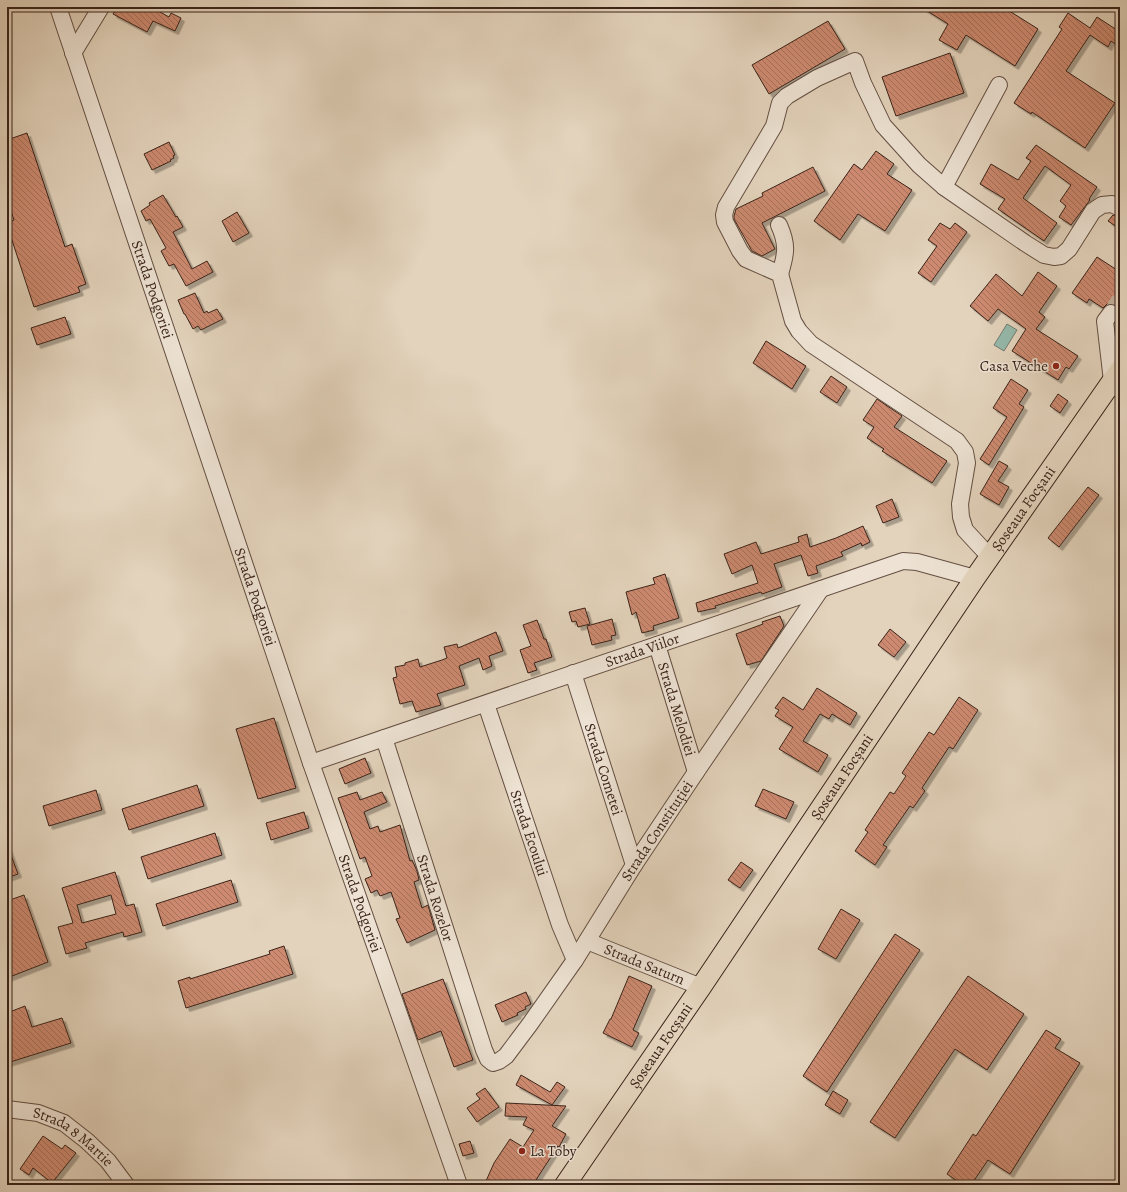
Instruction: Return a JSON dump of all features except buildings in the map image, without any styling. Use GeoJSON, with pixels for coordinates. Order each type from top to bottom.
{"type":"FeatureCollection","features":[{"type":"Feature","properties":{"kind":"main road","name":"Șoseaua Focșani"},"geometry":{"type":"LineString","coordinates":[[565,1185],[701,987],[990,557],[1117,381]]}},
{"type":"Feature","properties":{"kind":"street","name":"Strada Podgoriei"},"geometry":{"type":"LineString","coordinates":[[58,7],[311,763],[459,1185]]}},
{"type":"Feature","properties":{"kind":"street"},"geometry":{"type":"LineString","coordinates":[[73,53],[101,7]]}},
{"type":"Feature","properties":{"kind":"street"},"geometry":{"type":"LineString","coordinates":[[780,274],[746,259],[724,222],[726,207],[774,126],[780,103],[788,96],[817,78],[855,61],[863,83],[883,125],[918,165],[944,187],[1025,244],[1044,255],[1054,257],[1061,256],[1068,249],[1093,211],[1102,205],[1112,204],[1120,208]]}},
{"type":"Feature","properties":{"kind":"street"},"geometry":{"type":"LineString","coordinates":[[944,187],[999,85]]}},
{"type":"Feature","properties":{"kind":"street"},"geometry":{"type":"LineString","coordinates":[[779,225],[784,236],[786,246],[785,258],[780,274],[793,321],[799,331],[811,344],[956,441],[965,452],[967,463],[960,504],[961,517],[965,530],[990,557]]}},
{"type":"Feature","properties":{"kind":"street"},"geometry":{"type":"LineString","coordinates":[[1111,313],[1105,321],[1117,381]]}},
{"type":"Feature","properties":{"kind":"street","name":"Strada Viilor"},"geometry":{"type":"LineString","coordinates":[[311,763],[898,563],[908,561],[917,562],[976,578]]}},
{"type":"Feature","properties":{"kind":"street","name":"Strada Constituției"},"geometry":{"type":"LineString","coordinates":[[488,1058],[493,1063],[506,1056],[530,1024],[575,960],[634,865],[696,772],[821,589]]}},
{"type":"Feature","properties":{"kind":"street","name":"Strada Melodiei"},"geometry":{"type":"LineString","coordinates":[[657,646],[696,772]]}},
{"type":"Feature","properties":{"kind":"street","name":"Strada Cometei"},"geometry":{"type":"LineString","coordinates":[[573,673],[634,865]]}},
{"type":"Feature","properties":{"kind":"street","name":"Strada Ecoului"},"geometry":{"type":"LineString","coordinates":[[486,704],[560,925],[575,960]]}},
{"type":"Feature","properties":{"kind":"street","name":"Strada Rozelor"},"geometry":{"type":"LineString","coordinates":[[384,738],[481,1042],[488,1058]]}},
{"type":"Feature","properties":{"kind":"street","name":"Strada Saturn"},"geometry":{"type":"LineString","coordinates":[[587,941],[701,987]]}},
{"type":"Feature","properties":{"kind":"street","name":"Strada 8 Martie"},"geometry":{"type":"LineString","coordinates":[[7,1109],[38,1113],[64,1123],[87,1141],[108,1161],[126,1185]]}},
{"type":"Feature","properties":{"kind":"shaded area"},"geometry":{"type":"Polygon","coordinates":[[[1007,324],[1017,330],[1004,351],[994,345],[1007,324]]]}},
{"type":"Feature","properties":{"kind":"tunnel"},"geometry":{"type":"LineString","coordinates":[[1111,313],[1120,299]]}},
{"type":"Feature","properties":{"kind":"place","name":"Casa Veche"},"geometry":{"type":"Point","coordinates":[1056,366]}},
{"type":"Feature","properties":{"kind":"place","name":"La Toby"},"geometry":{"type":"Point","coordinates":[522,1151]}}]}
